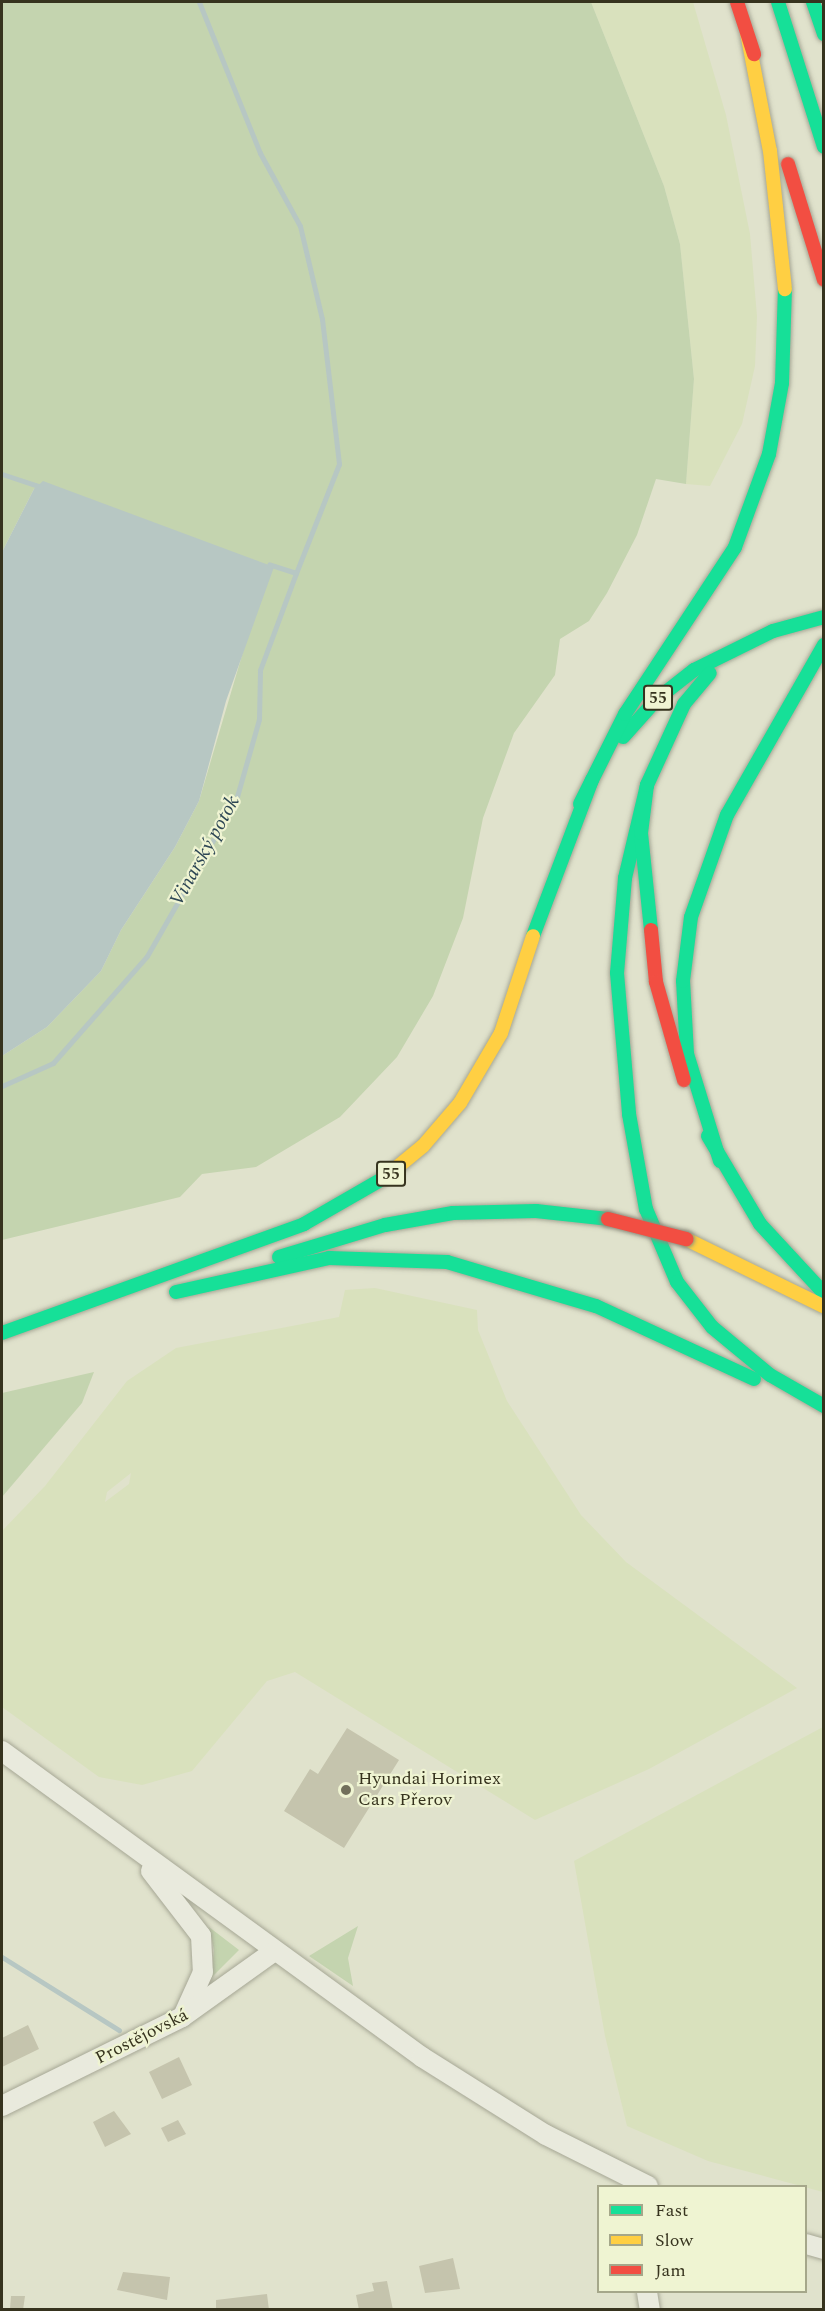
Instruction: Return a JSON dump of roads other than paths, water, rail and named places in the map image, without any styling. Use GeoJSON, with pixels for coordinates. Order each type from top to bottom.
{"type":"FeatureCollection","features":[{"type":"Feature","properties":{"kind":"main road"},"geometry":{"type":"LineString","coordinates":[[737,2],[824,280]]}},
{"type":"Feature","properties":{"kind":"main road"},"geometry":{"type":"LineString","coordinates":[[778,2],[824,147]]}},
{"type":"Feature","properties":{"kind":"main road"},"geometry":{"type":"LineString","coordinates":[[813,2],[824,34]]}},
{"type":"Feature","properties":{"kind":"main road"},"geometry":{"type":"LineString","coordinates":[[580,804],[625,714],[735,548],[769,454],[782,383],[785,275],[770,151],[747,33]]}},
{"type":"Feature","properties":{"kind":"main road","name":"55"},"geometry":{"type":"LineString","coordinates":[[2,1333],[304,1224],[367,1191],[423,1146],[465,1095],[501,1034],[580,804],[619,742],[665,692],[718,656],[773,631],[824,617]]}},
{"type":"Feature","properties":{"kind":"main road","name":"55"},"geometry":{"type":"LineString","coordinates":[[773,631],[735,652],[695,688],[672,722],[647,784],[641,852],[656,982],[678,1064],[720,1161],[772,1239],[824,1293]]}},
{"type":"Feature","properties":{"kind":"main road"},"geometry":{"type":"LineString","coordinates":[[720,1161],[687,1054],[683,981],[691,917],[727,815],[824,645]]}},
{"type":"Feature","properties":{"kind":"main road"},"geometry":{"type":"LineString","coordinates":[[647,784],[625,878],[617,973],[629,1114],[646,1209],[676,1282],[712,1327],[760,1369],[824,1408]]}},
{"type":"Feature","properties":{"kind":"main road"},"geometry":{"type":"LineString","coordinates":[[824,1306],[686,1239],[608,1219],[508,1210],[419,1218],[351,1233],[171,1293],[329,1258],[447,1262],[586,1302],[824,1408]]}},
{"type":"Feature","properties":{"kind":"main road"},"geometry":{"type":"LineString","coordinates":[[2,1338],[133,1303]]}},
{"type":"Feature","properties":{"kind":"street"},"geometry":{"type":"LineString","coordinates":[[2,1751],[273,1952],[514,2116],[644,2185]]}},
{"type":"Feature","properties":{"kind":"street"},"geometry":{"type":"LineString","coordinates":[[123,1840],[201,1936],[201,1982],[182,2017]]}},
{"type":"Feature","properties":{"kind":"street","name":"Prostějovská"},"geometry":{"type":"LineString","coordinates":[[2,2106],[182,2017],[273,1952]]}},
{"type":"Feature","properties":{"kind":"street"},"geometry":{"type":"LineString","coordinates":[[807,2244],[824,2249]]}},
{"type":"Feature","properties":{"kind":"street"},"geometry":{"type":"LineString","coordinates":[[646,2293],[650,2310]]}},
{"type":"Feature","properties":{"kind":"waterway"},"geometry":{"type":"LineString","coordinates":[[199,2],[260,153],[300,226],[322,319],[339,464],[296,573]]}},
{"type":"Feature","properties":{"kind":"waterway","name":"Vinarský potok"},"geometry":{"type":"LineString","coordinates":[[2,474],[41,487]]}},
{"type":"Feature","properties":{"kind":"waterway","name":"Vinarský potok"},"geometry":{"type":"LineString","coordinates":[[2,1086],[53,1063],[147,956],[236,800],[259,719],[260,670],[296,573],[269,564]]}},
{"type":"Feature","properties":{"kind":"waterway"},"geometry":{"type":"LineString","coordinates":[[2,1957],[119,2030]]}},
{"type":"Feature","properties":{"kind":"place","name":"Hyundai Horimex Cars Přerov"},"geometry":{"type":"Point","coordinates":[346,1790]}}]}
